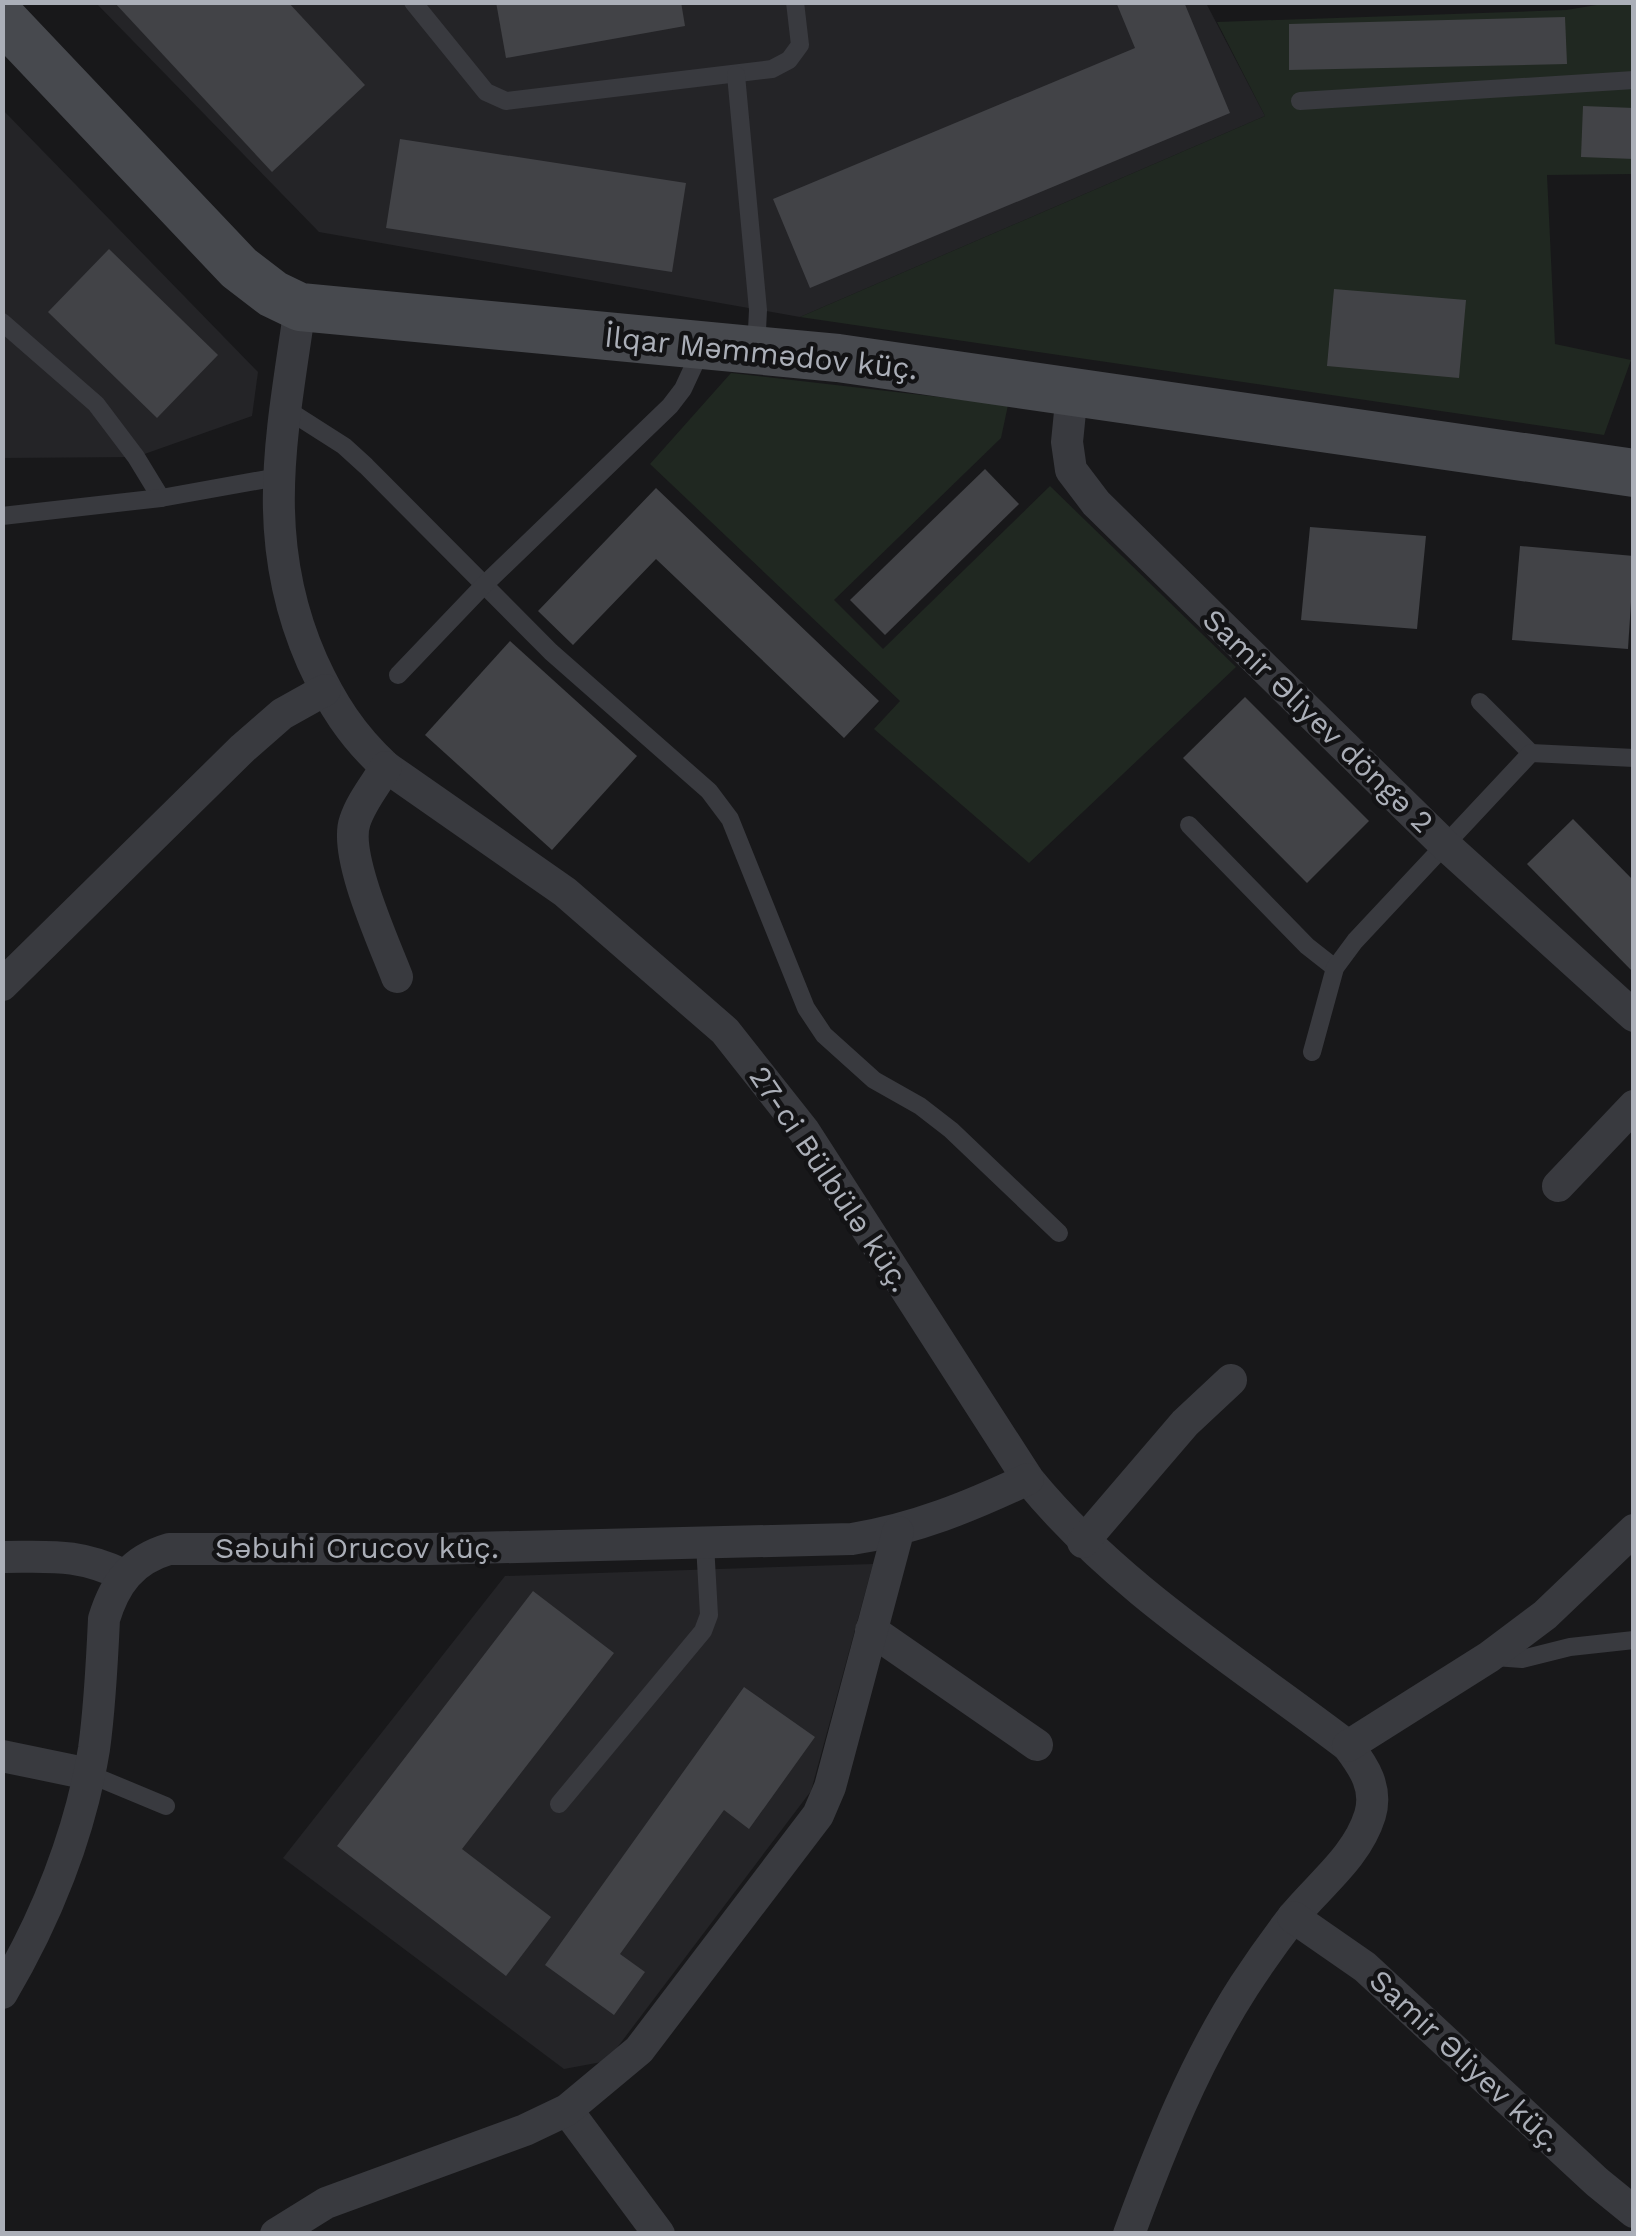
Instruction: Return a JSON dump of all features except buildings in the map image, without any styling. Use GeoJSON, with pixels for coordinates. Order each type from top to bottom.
{"type":"FeatureCollection","features":[{"type":"Feature","properties":{"kind":"street","name":"İlqar Məmmədov küç."},"geometry":{"type":"LineString","coordinates":[[2,18],[238,268],[300,307],[838,358],[1634,473]]}},
{"type":"Feature","properties":{"kind":"street","name":"27-ci Bülbülə küç."},"geometry":{"type":"LineString","coordinates":[[300,307],[278,477],[279,538],[286,591],[325,690],[360,743],[386,767],[565,892],[725,1032],[804,1131],[1028,1479],[1083,1542],[1132,1585],[1348,1746],[1364,1766],[1373,1790],[1372,1811],[1349,1855],[1293,1917],[1210,2042],[1176,2110],[1128,2234]]}},
{"type":"Feature","properties":{"kind":"street","name":"Samir Əliyev döngə 2"},"geometry":{"type":"LineString","coordinates":[[1072,392],[1067,442],[1071,470],[1096,503],[1443,843],[1634,1016]]}},
{"type":"Feature","properties":{"kind":"street"},"geometry":{"type":"LineString","coordinates":[[2,985],[243,748],[282,714],[325,690]]}},
{"type":"Feature","properties":{"kind":"street"},"geometry":{"type":"LineString","coordinates":[[386,767],[355,820],[351,838],[360,878],[396,977]]}},
{"type":"Feature","properties":{"kind":"street"},"geometry":{"type":"LineString","coordinates":[[1558,1186],[1634,1106]]}},
{"type":"Feature","properties":{"kind":"street"},"geometry":{"type":"LineString","coordinates":[[1083,1542],[1185,1422],[1231,1380]]}},
{"type":"Feature","properties":{"kind":"street","name":"Səbuhi Orucov küç."},"geometry":{"type":"LineString","coordinates":[[124,1574],[148,1555],[168,1550],[852,1540],[898,1532],[961,1510],[1028,1479]]}},
{"type":"Feature","properties":{"kind":"street"},"geometry":{"type":"LineString","coordinates":[[1348,1746],[1490,1657],[1545,1615],[1634,1530]]}},
{"type":"Feature","properties":{"kind":"street"},"geometry":{"type":"LineString","coordinates":[[276,2234],[326,2202],[525,2130],[567,2110],[640,2050],[818,1815],[830,1787],[898,1532]]}},
{"type":"Feature","properties":{"kind":"street"},"geometry":{"type":"LineString","coordinates":[[2,1557],[94,1560],[124,1574],[104,1619],[100,1697],[89,1774],[65,1859],[44,1913],[2,1993]]}},
{"type":"Feature","properties":{"kind":"street"},"geometry":{"type":"LineString","coordinates":[[872,1630],[1038,1745]]}},
{"type":"Feature","properties":{"kind":"street"},"geometry":{"type":"LineString","coordinates":[[2,1756],[89,1774]]}},
{"type":"Feature","properties":{"kind":"street","name":"Samir Əliyev küç."},"geometry":{"type":"LineString","coordinates":[[1293,1917],[1366,1967],[1583,2170],[1634,2212]]}},
{"type":"Feature","properties":{"kind":"street"},"geometry":{"type":"LineString","coordinates":[[567,2110],[658,2234]]}},
{"type":"Feature","properties":{"kind":"street"},"geometry":{"type":"LineString","coordinates":[[1629,2234],[1634,2226]]}},
{"type":"Feature","properties":{"kind":"lane"},"geometry":{"type":"LineString","coordinates":[[414,2],[486,92],[506,101],[772,69],[789,60],[800,45],[795,2]]}},
{"type":"Feature","properties":{"kind":"lane"},"geometry":{"type":"LineString","coordinates":[[736,75],[758,310],[756,350]]}},
{"type":"Feature","properties":{"kind":"lane"},"geometry":{"type":"LineString","coordinates":[[1300,100],[1634,80]]}},
{"type":"Feature","properties":{"kind":"lane"},"geometry":{"type":"LineString","coordinates":[[2,322],[96,404],[136,457],[160,498]]}},
{"type":"Feature","properties":{"kind":"lane"},"geometry":{"type":"LineString","coordinates":[[398,674],[484,585],[670,406],[683,390],[703,346]]}},
{"type":"Feature","properties":{"kind":"lane"},"geometry":{"type":"LineString","coordinates":[[286,409],[344,446],[551,652],[709,790],[730,818],[806,1008],[824,1035],[874,1080],[920,1106],[951,1130],[1059,1234]]}},
{"type":"Feature","properties":{"kind":"lane"},"geometry":{"type":"LineString","coordinates":[[4,520],[278,477]]}},
{"type":"Feature","properties":{"kind":"lane"},"geometry":{"type":"LineString","coordinates":[[1480,702],[1531,753],[1634,758]]}},
{"type":"Feature","properties":{"kind":"lane"},"geometry":{"type":"LineString","coordinates":[[1312,1052],[1335,968],[1354,941],[1531,753]]}},
{"type":"Feature","properties":{"kind":"lane"},"geometry":{"type":"LineString","coordinates":[[1189,825],[1308,946],[1335,968]]}},
{"type":"Feature","properties":{"kind":"lane"},"geometry":{"type":"LineString","coordinates":[[559,1804],[703,1632],[709,1615],[704,1544]]}},
{"type":"Feature","properties":{"kind":"lane"},"geometry":{"type":"LineString","coordinates":[[1490,1657],[1522,1658],[1634,1640]]}},
{"type":"Feature","properties":{"kind":"lane"},"geometry":{"type":"LineString","coordinates":[[89,1774],[166,1806]]}},
{"type":"Feature","properties":{"kind":"shaded area"},"geometry":{"type":"Polygon","coordinates":[[[96,3],[1206,3],[1265,116],[800,317],[319,232],[96,3]]]}},
{"type":"Feature","properties":{"kind":"shaded area"},"geometry":{"type":"Polygon","coordinates":[[[1633,3],[1633,174],[1547,175],[1555,344],[1631,360],[1604,435],[800,317],[1265,116],[1217,22],[1566,10],[1633,3]]]}},
{"type":"Feature","properties":{"kind":"shaded area"},"geometry":{"type":"Polygon","coordinates":[[[2,109],[258,372],[252,416],[136,457],[3,458],[2,109]]]}},
{"type":"Feature","properties":{"kind":"shaded area"},"geometry":{"type":"Polygon","coordinates":[[[731,373],[1008,405],[1001,438],[834,600],[883,649],[1050,486],[1236,667],[1029,863],[874,729],[900,701],[650,464],[731,373]]]}},
{"type":"Feature","properties":{"kind":"shaded area"},"geometry":{"type":"Polygon","coordinates":[[[873,1564],[811,1791],[607,2061],[564,2069],[283,1858],[505,1576],[873,1564]]]}}]}
